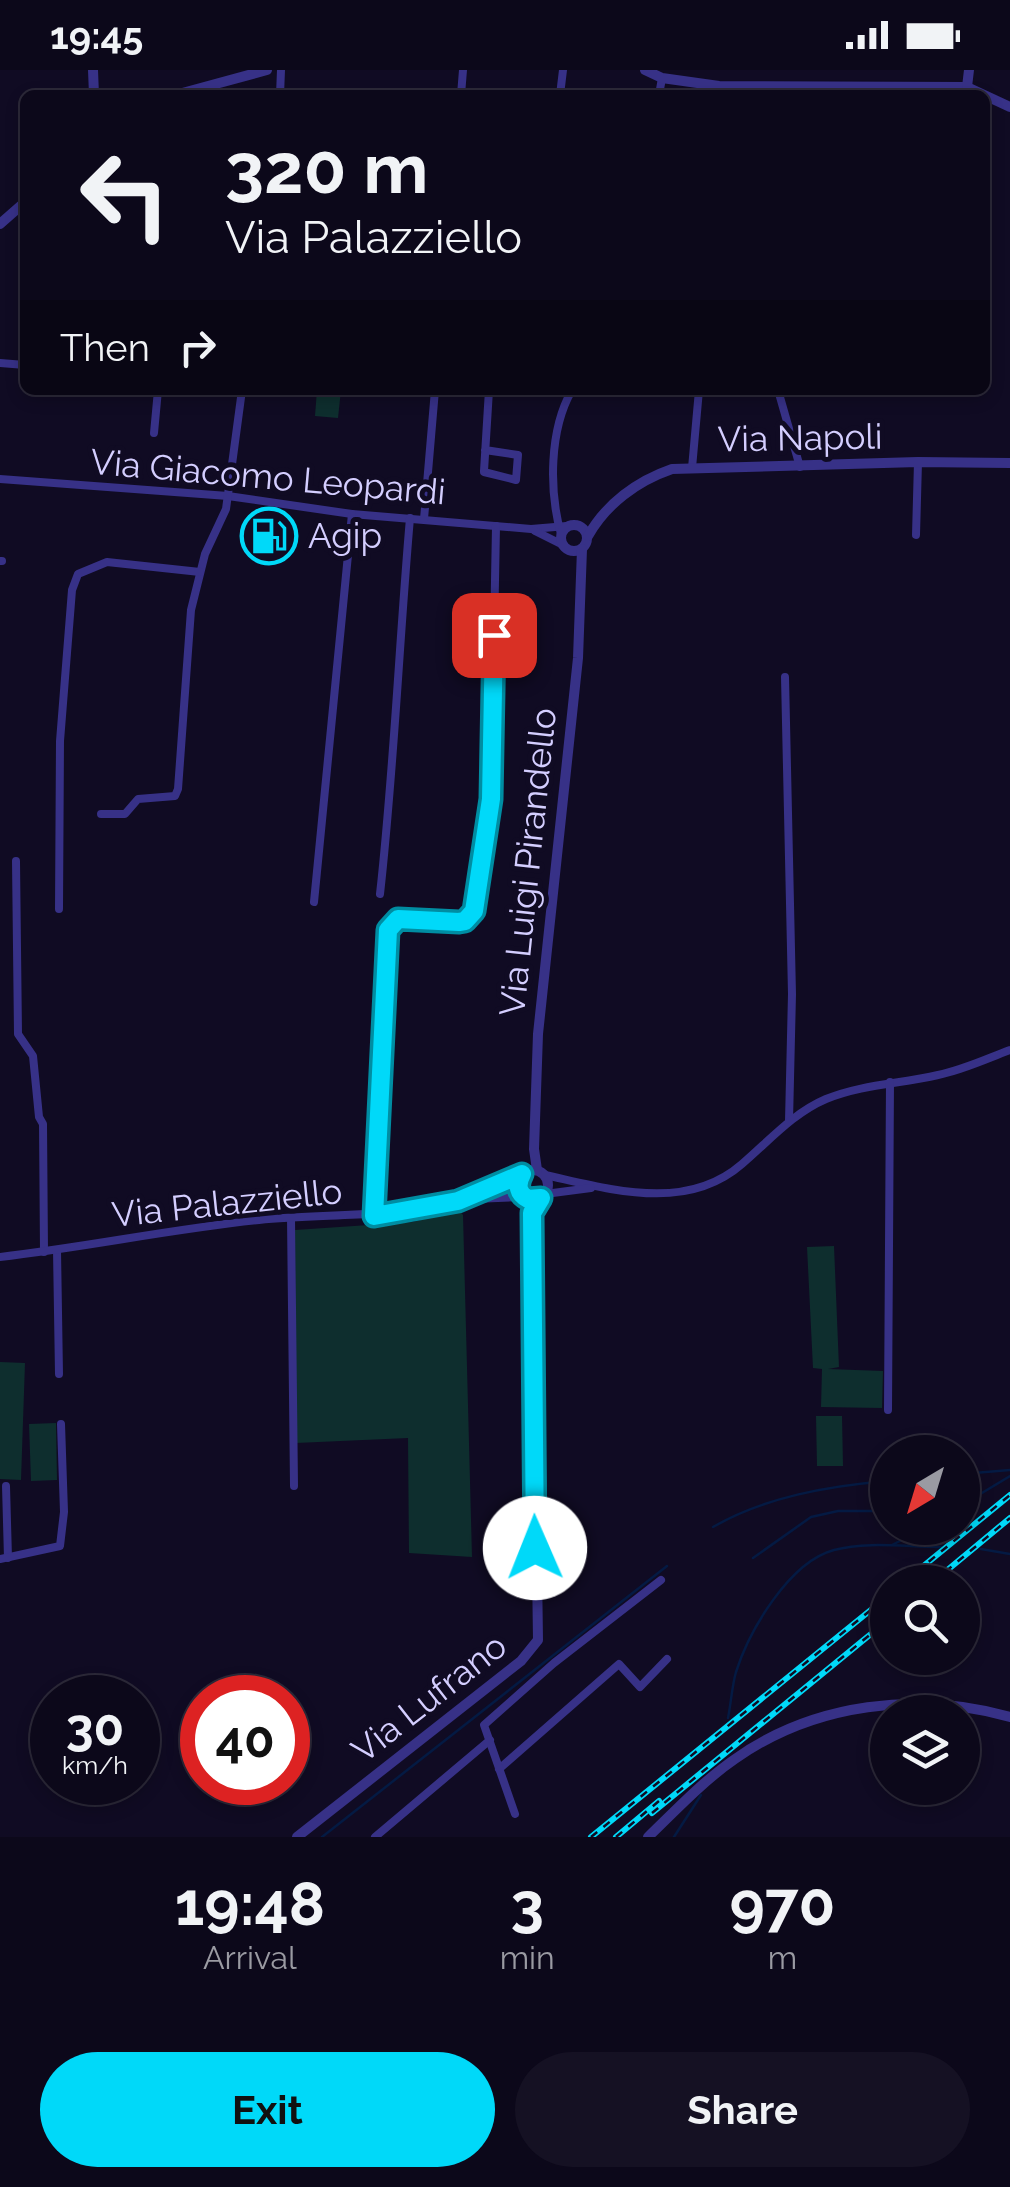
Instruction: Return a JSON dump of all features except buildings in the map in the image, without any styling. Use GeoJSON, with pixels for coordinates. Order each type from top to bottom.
{"type":"FeatureCollection","features":[{"type":"Feature","properties":{"kind":"street"},"geometry":{"type":"LineString","coordinates":[[194,90],[266,70]]}},
{"type":"Feature","properties":{"kind":"street"},"geometry":{"type":"LineString","coordinates":[[644,70],[662,78],[719,86],[973,90]]}},
{"type":"Feature","properties":{"kind":"street"},"geometry":{"type":"LineString","coordinates":[[967,87],[969,70]]}},
{"type":"Feature","properties":{"kind":"street"},"geometry":{"type":"LineString","coordinates":[[660,90],[662,78]]}},
{"type":"Feature","properties":{"kind":"street"},"geometry":{"type":"LineString","coordinates":[[0,224],[20,206]]}},
{"type":"Feature","properties":{"kind":"street"},"geometry":{"type":"LineString","coordinates":[[154,433],[158,395]]}},
{"type":"Feature","properties":{"kind":"street"},"geometry":{"type":"LineString","coordinates":[[101,814],[125,814],[138,799],[175,796],[180,782],[191,610],[200,572],[226,509],[241,395]]}},
{"type":"Feature","properties":{"kind":"street"},"geometry":{"type":"LineString","coordinates":[[424,520],[435,395]]}},
{"type":"Feature","properties":{"kind":"street"},"geometry":{"type":"LineString","coordinates":[[485,450],[518,456],[516,480],[486,474],[485,450],[489,395]]}},
{"type":"Feature","properties":{"kind":"street"},"geometry":{"type":"LineString","coordinates":[[570,395],[557,436],[554,500],[556,515],[574,551],[582,548]]}},
{"type":"Feature","properties":{"kind":"street"},"geometry":{"type":"LineString","coordinates":[[692,468],[698,395]]}},
{"type":"Feature","properties":{"kind":"street"},"geometry":{"type":"LineString","coordinates":[[779,395],[800,467]]}},
{"type":"Feature","properties":{"kind":"street"},"geometry":{"type":"LineString","coordinates":[[916,535],[918,462]]}},
{"type":"Feature","properties":{"kind":"street","name":"Via Napoli"},"geometry":{"type":"LineString","coordinates":[[566,533],[650,478],[672,470],[1010,462]]}},
{"type":"Feature","properties":{"kind":"street","name":"Via Giacomo Leopardi"},"geometry":{"type":"LineString","coordinates":[[0,479],[228,496],[352,514],[566,533]]}},
{"type":"Feature","properties":{"kind":"street","name":"Via Napoli"},"geometry":{"type":"LineString","coordinates":[[582,548],[605,511]]}},
{"type":"Feature","properties":{"kind":"street"},"geometry":{"type":"LineString","coordinates":[[314,902],[352,514]]}},
{"type":"Feature","properties":{"kind":"street"},"geometry":{"type":"LineString","coordinates":[[380,894],[394,772],[395,683],[410,518]]}},
{"type":"Feature","properties":{"kind":"street"},"geometry":{"type":"LineString","coordinates":[[374,1216],[389,926],[400,919],[459,922],[470,916],[475,906],[491,799],[496,526]]}},
{"type":"Feature","properties":{"kind":"street"},"geometry":{"type":"LineString","coordinates":[[566,533],[584,528],[588,536]]}},
{"type":"Feature","properties":{"kind":"street","name":"Via Giacomo Leopardi"},"geometry":{"type":"LineString","coordinates":[[531,530],[566,533]]}},
{"type":"Feature","properties":{"kind":"street","name":"Via Luigi Pirandello"},"geometry":{"type":"LineString","coordinates":[[566,533],[578,582]]}},
{"type":"Feature","properties":{"kind":"street","name":"Via Luigi Pirandello"},"geometry":{"type":"LineString","coordinates":[[533,1172],[538,1034],[578,658],[582,548]]}},
{"type":"Feature","properties":{"kind":"street"},"geometry":{"type":"LineString","coordinates":[[59,909],[60,740],[72,590],[78,574],[107,562],[200,572]]}},
{"type":"Feature","properties":{"kind":"street"},"geometry":{"type":"LineString","coordinates":[[785,676],[791,936],[789,1120]]}},
{"type":"Feature","properties":{"kind":"street"},"geometry":{"type":"LineString","coordinates":[[16,861],[18,1034],[32,1056],[43,1124],[44,1252]]}},
{"type":"Feature","properties":{"kind":"street","name":"Via Palazziello"},"geometry":{"type":"LineString","coordinates":[[458,1201],[533,1172],[605,1188],[662,1194],[709,1185],[739,1167],[789,1120],[828,1098],[957,1071],[1010,1050]]}},
{"type":"Feature","properties":{"kind":"street"},"geometry":{"type":"LineString","coordinates":[[888,1410],[890,1082]]}},
{"type":"Feature","properties":{"kind":"street"},"geometry":{"type":"LineString","coordinates":[[533,1172],[548,1187],[534,1197],[518,1184],[533,1172]]}},
{"type":"Feature","properties":{"kind":"street","name":"Via Palazziello"},"geometry":{"type":"LineString","coordinates":[[0,1257],[256,1220],[374,1216],[458,1201],[605,1188]]}},
{"type":"Feature","properties":{"kind":"street","name":"Via Lufrano"},"geometry":{"type":"LineString","coordinates":[[297,1837],[522,1660],[538,1640],[534,1197]]}},
{"type":"Feature","properties":{"kind":"street"},"geometry":{"type":"LineString","coordinates":[[291,1218],[294,1486]]}},
{"type":"Feature","properties":{"kind":"street"},"geometry":{"type":"LineString","coordinates":[[57,1250],[58,1374]]}},
{"type":"Feature","properties":{"kind":"street"},"geometry":{"type":"LineString","coordinates":[[6,1486],[4,1558],[60,1546],[64,1512],[61,1424]]}},
{"type":"Feature","properties":{"kind":"street"},"geometry":{"type":"LineString","coordinates":[[514,1814],[484,1725],[554,1663],[661,1580]]}},
{"type":"Feature","properties":{"kind":"street"},"geometry":{"type":"LineString","coordinates":[[500,1769],[620,1664],[640,1687],[667,1659]]}},
{"type":"Feature","properties":{"kind":"street"},"geometry":{"type":"LineString","coordinates":[[648,1837],[733,1760],[800,1724],[857,1709],[901,1703],[950,1705],[1010,1717]]}},
{"type":"Feature","properties":{"kind":"street"},"geometry":{"type":"LineString","coordinates":[[376,1837],[490,1740]]}},
{"type":"Feature","properties":{"kind":"green space"},"geometry":{"type":"Polygon","coordinates":[[[317,395],[340,395],[338,418],[315,416],[317,395]]]}},
{"type":"Feature","properties":{"kind":"green space"},"geometry":{"type":"Polygon","coordinates":[[[459,1210],[463,1215],[472,1557],[409,1553],[408,1438],[296,1443],[295,1230],[413,1222],[459,1210]]]}},
{"type":"Feature","properties":{"kind":"green space"},"geometry":{"type":"Polygon","coordinates":[[[834,1246],[839,1367],[828,1369],[883,1371],[882,1408],[821,1407],[822,1369],[813,1368],[807,1247],[834,1246]]]}},
{"type":"Feature","properties":{"kind":"green space"},"geometry":{"type":"Polygon","coordinates":[[[0,1362],[25,1363],[21,1480],[0,1479],[0,1362]]]}},
{"type":"Feature","properties":{"kind":"green space"},"geometry":{"type":"Polygon","coordinates":[[[816,1416],[842,1416],[843,1466],[817,1466],[816,1416]]]}},
{"type":"Feature","properties":{"kind":"green space"},"geometry":{"type":"Polygon","coordinates":[[[56,1423],[57,1480],[31,1481],[29,1424],[56,1423]]]}},
{"type":"Feature","properties":{"kind":"waterway"},"geometry":{"type":"LineString","coordinates":[[980,1472],[1010,1470]]}},
{"type":"Feature","properties":{"kind":"waterway"},"geometry":{"type":"LineString","coordinates":[[980,1494],[1010,1476]]}},
{"type":"Feature","properties":{"kind":"waterway"},"geometry":{"type":"LineString","coordinates":[[713,1527],[754,1508],[798,1495],[870,1483]]}},
{"type":"Feature","properties":{"kind":"waterway"},"geometry":{"type":"LineString","coordinates":[[753,1558],[811,1517],[838,1511],[870,1511]]}},
{"type":"Feature","properties":{"kind":"waterway"},"geometry":{"type":"LineString","coordinates":[[728,1718],[736,1672],[750,1637],[773,1600],[802,1568],[817,1557],[847,1547],[941,1547]]}},
{"type":"Feature","properties":{"kind":"waterway"},"geometry":{"type":"LineString","coordinates":[[981,1549],[1010,1554]]}},
{"type":"Feature","properties":{"kind":"waterway"},"geometry":{"type":"LineString","coordinates":[[322,1837],[667,1566]]}},
{"type":"Feature","properties":{"kind":"waterway"},"geometry":{"type":"LineString","coordinates":[[674,1837],[701,1795]]}},
{"type":"Feature","properties":{"kind":"railway"},"geometry":{"type":"LineString","coordinates":[[925,1565],[1010,1495]]}},
{"type":"Feature","properties":{"kind":"railway"},"geometry":{"type":"LineString","coordinates":[[953,1565],[1010,1518]]}},
{"type":"Feature","properties":{"kind":"railway"},"geometry":{"type":"LineString","coordinates":[[591,1837],[870,1611]]}},
{"type":"Feature","properties":{"kind":"railway"},"geometry":{"type":"LineString","coordinates":[[652,1813],[870,1635]]}},
{"type":"Feature","properties":{"kind":"railway"},"geometry":{"type":"LineString","coordinates":[[616,1837],[659,1801]]}},
{"type":"Feature","properties":{"kind":"place","name":"Agip"},"geometry":{"type":"Point","coordinates":[269,536]}},
{"type":"Feature","properties":{"kind":"route"},"geometry":{"type":"LineString","coordinates":[[494,635],[491,799],[474,911],[459,922],[398,919],[388,930],[374,1216],[458,1201],[522,1174],[520,1193],[528,1199],[541,1198],[532,1213],[535,1548]]}}]}
